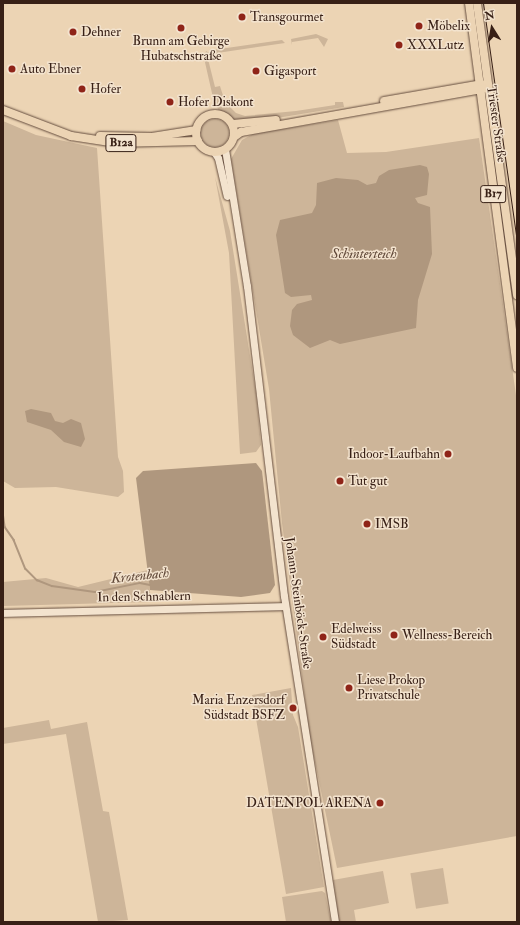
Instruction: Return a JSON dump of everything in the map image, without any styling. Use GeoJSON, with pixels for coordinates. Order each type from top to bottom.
{"type":"FeatureCollection","features":[{"type":"Feature","properties":{"kind":"main road","name":"Triester Straße"},"geometry":{"type":"LineString","coordinates":[[469,3],[479,92],[517,368]]}},
{"type":"Feature","properties":{"kind":"main road","name":"Triester Straße"},"geometry":{"type":"LineString","coordinates":[[477,3],[517,295]]}},
{"type":"Feature","properties":{"kind":"main road"},"geometry":{"type":"LineString","coordinates":[[233,124],[288,119],[478,83],[489,86]]}},
{"type":"Feature","properties":{"kind":"main road"},"geometry":{"type":"LineString","coordinates":[[234,137],[233,124],[225,116],[212,114],[202,119],[196,130],[198,141],[204,149],[214,152],[225,149],[234,137],[241,132],[479,92],[489,86]]}},
{"type":"Feature","properties":{"kind":"main road","name":"B12a"},"geometry":{"type":"LineString","coordinates":[[3,110],[45,129],[116,143],[198,141]]}},
{"type":"Feature","properties":{"kind":"main road","name":"B12a"},"geometry":{"type":"LineString","coordinates":[[45,129],[105,136],[152,137],[196,130]]}},
{"type":"Feature","properties":{"kind":"street","name":"Johann-Steinböck-Straße"},"geometry":{"type":"LineString","coordinates":[[225,149],[247,286],[285,606],[335,922]]}},
{"type":"Feature","properties":{"kind":"street","name":"Johann-Steinböck-Straße"},"geometry":{"type":"LineString","coordinates":[[214,152],[218,158],[247,286]]}},
{"type":"Feature","properties":{"kind":"street","name":"In den Schnablern"},"geometry":{"type":"LineString","coordinates":[[3,613],[285,606]]}},
{"type":"Feature","properties":{"kind":"shaded area"},"geometry":{"type":"Polygon","coordinates":[[[316,34],[328,39],[324,47],[318,38],[292,42],[292,45],[291,39],[316,34]]]}},
{"type":"Feature","properties":{"kind":"shaded area"},"geometry":{"type":"Polygon","coordinates":[[[282,40],[285,43],[217,53],[218,57],[213,50],[282,40]]]}},
{"type":"Feature","properties":{"kind":"shaded area"},"geometry":{"type":"Polygon","coordinates":[[[206,51],[211,54],[207,55],[215,87],[220,86],[225,102],[236,113],[245,116],[296,111],[335,105],[335,102],[343,102],[344,107],[241,124],[235,122],[219,111],[214,102],[204,58],[206,51]]]}},
{"type":"Feature","properties":{"kind":"shaded area"},"geometry":{"type":"Polygon","coordinates":[[[215,119],[225,123],[229,133],[225,143],[215,147],[205,143],[201,133],[205,123],[215,119]]]}},
{"type":"Feature","properties":{"kind":"shaded area"},"geometry":{"type":"Polygon","coordinates":[[[338,120],[347,153],[386,152],[479,138],[517,402],[517,836],[337,868],[310,738],[282,523],[269,389],[231,159],[242,140],[253,134],[338,120]]]}},
{"type":"Feature","properties":{"kind":"shaded area"},"geometry":{"type":"Polygon","coordinates":[[[3,121],[36,135],[97,148],[118,457],[123,471],[124,492],[118,497],[56,487],[15,488],[3,481],[3,121]]]}},
{"type":"Feature","properties":{"kind":"shaded area"},"geometry":{"type":"Polygon","coordinates":[[[215,177],[230,231],[256,393],[261,445],[256,452],[240,454],[229,253],[215,177]]]}},
{"type":"Feature","properties":{"kind":"shaded area"},"geometry":{"type":"Polygon","coordinates":[[[148,570],[151,602],[3,606],[3,582],[46,578],[78,587],[148,570]]]}},
{"type":"Feature","properties":{"kind":"shaded area"},"geometry":{"type":"Polygon","coordinates":[[[291,688],[293,715],[298,727],[324,887],[286,894],[252,695],[291,688]]]}},
{"type":"Feature","properties":{"kind":"shaded area"},"geometry":{"type":"Polygon","coordinates":[[[49,720],[51,729],[87,722],[103,811],[109,812],[128,920],[98,922],[66,734],[3,744],[3,728],[49,720]]]}},
{"type":"Feature","properties":{"kind":"shaded area"},"geometry":{"type":"Polygon","coordinates":[[[443,868],[449,904],[416,909],[410,873],[443,868]]]}},
{"type":"Feature","properties":{"kind":"shaded area"},"geometry":{"type":"Polygon","coordinates":[[[383,871],[389,903],[354,910],[356,922],[339,922],[333,880],[383,871]]]}},
{"type":"Feature","properties":{"kind":"shaded area"},"geometry":{"type":"Polygon","coordinates":[[[322,891],[325,893],[331,922],[286,922],[282,897],[322,891]]]}},
{"type":"Feature","properties":{"kind":"water","name":"Schinterteich"},"geometry":{"type":"Polygon","coordinates":[[[420,165],[427,167],[429,174],[427,195],[415,198],[418,203],[430,207],[432,254],[418,300],[416,328],[340,344],[330,340],[310,348],[293,335],[290,326],[292,310],[297,304],[312,300],[311,295],[291,297],[285,293],[276,235],[280,220],[312,213],[316,205],[317,183],[336,178],[358,180],[367,185],[376,183],[379,176],[389,170],[420,165]]]}},
{"type":"Feature","properties":{"kind":"water"},"geometry":{"type":"Polygon","coordinates":[[[31,409],[51,413],[55,421],[63,423],[71,419],[81,423],[85,439],[81,447],[64,442],[51,430],[27,422],[25,411],[31,409]]]}},
{"type":"Feature","properties":{"kind":"water"},"geometry":{"type":"Polygon","coordinates":[[[256,463],[262,471],[275,585],[270,593],[241,597],[150,590],[136,478],[143,471],[256,463]]]}},
{"type":"Feature","properties":{"kind":"waterway","name":"Krotenbach"},"geometry":{"type":"LineString","coordinates":[[3,512],[5,527],[14,540],[26,569],[37,580],[52,586],[95,592],[140,583],[150,585]]}},
{"type":"Feature","properties":{"kind":"tram line"},"geometry":{"type":"LineString","coordinates":[[483,3],[517,243]]}},
{"type":"Feature","properties":{"kind":"place","name":"Transgourmet"},"geometry":{"type":"Point","coordinates":[242,17]}},
{"type":"Feature","properties":{"kind":"place","name":"Möbelix"},"geometry":{"type":"Point","coordinates":[419,26]}},
{"type":"Feature","properties":{"kind":"place","name":"Brunn am Gebirge Hubatschstraße"},"geometry":{"type":"Point","coordinates":[181,28]}},
{"type":"Feature","properties":{"kind":"place","name":"Dehner"},"geometry":{"type":"Point","coordinates":[73,32]}},
{"type":"Feature","properties":{"kind":"place","name":"XXXLutz"},"geometry":{"type":"Point","coordinates":[399,45]}},
{"type":"Feature","properties":{"kind":"place","name":"Auto Ebner"},"geometry":{"type":"Point","coordinates":[12,69]}},
{"type":"Feature","properties":{"kind":"place","name":"Gigasport"},"geometry":{"type":"Point","coordinates":[256,71]}},
{"type":"Feature","properties":{"kind":"place","name":"Hofer"},"geometry":{"type":"Point","coordinates":[82,89]}},
{"type":"Feature","properties":{"kind":"place","name":"Hofer Diskont"},"geometry":{"type":"Point","coordinates":[170,102]}},
{"type":"Feature","properties":{"kind":"place","name":"Indoor-Laufbahn"},"geometry":{"type":"Point","coordinates":[448,454]}},
{"type":"Feature","properties":{"kind":"place","name":"Tut gut"},"geometry":{"type":"Point","coordinates":[340,481]}},
{"type":"Feature","properties":{"kind":"place","name":"IMSB"},"geometry":{"type":"Point","coordinates":[367,524]}},
{"type":"Feature","properties":{"kind":"place","name":"Wellness-Bereich"},"geometry":{"type":"Point","coordinates":[394,635]}},
{"type":"Feature","properties":{"kind":"place","name":"Edelweiss Südstadt"},"geometry":{"type":"Point","coordinates":[323,637]}},
{"type":"Feature","properties":{"kind":"place","name":"Liese Prokop Privatschule"},"geometry":{"type":"Point","coordinates":[349,688]}},
{"type":"Feature","properties":{"kind":"place","name":"Maria Enzersdorf Südstadt BSFZ"},"geometry":{"type":"Point","coordinates":[293,708]}},
{"type":"Feature","properties":{"kind":"place","name":"DATENPOL ARENA"},"geometry":{"type":"Point","coordinates":[380,803]}}]}
